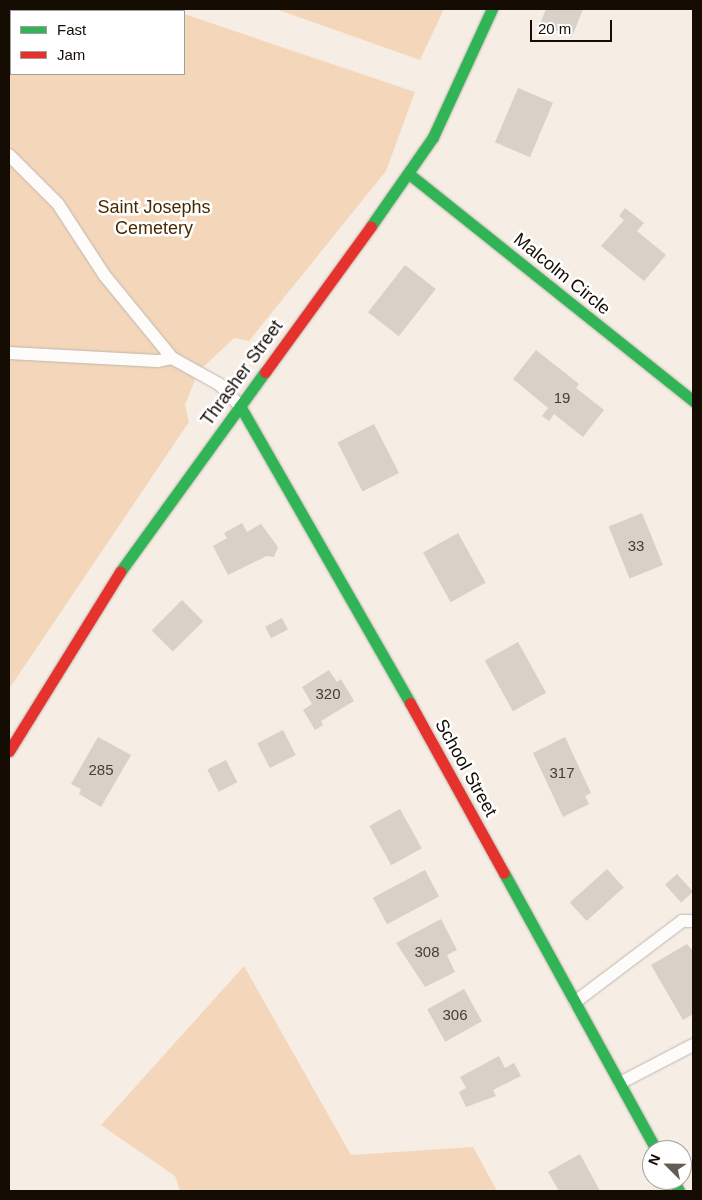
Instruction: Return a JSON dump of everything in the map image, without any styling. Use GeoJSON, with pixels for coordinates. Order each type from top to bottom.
{"type":"FeatureCollection","features":[{"type":"Feature","properties":{"kind":"street","name":"Thrasher Street"},"geometry":{"type":"LineString","coordinates":[[9,751],[102,596],[409,174],[433,136],[492,9]]}},
{"type":"Feature","properties":{"kind":"street","name":"Malcolm Circle"},"geometry":{"type":"LineString","coordinates":[[409,174],[693,401]]}},
{"type":"Feature","properties":{"kind":"street","name":"School Street"},"geometry":{"type":"LineString","coordinates":[[240,406],[445,766],[651,1140]]}},
{"type":"Feature","properties":{"kind":"lane"},"geometry":{"type":"LineString","coordinates":[[9,155],[58,204],[105,276],[172,358],[219,384],[240,406]]}},
{"type":"Feature","properties":{"kind":"lane"},"geometry":{"type":"LineString","coordinates":[[9,353],[158,361],[172,358]]}},
{"type":"Feature","properties":{"kind":"lane"},"geometry":{"type":"LineString","coordinates":[[576,1002],[682,921],[693,921]]}},
{"type":"Feature","properties":{"kind":"lane"},"geometry":{"type":"LineString","coordinates":[[620,1083],[693,1045]]}},
{"type":"Feature","properties":{"kind":"green space","name":"Saint Josephs Cemetery"},"geometry":{"type":"Polygon","coordinates":[[[9,9],[92,10],[10,10],[10,75],[185,75],[185,14],[415,92],[386,171],[249,341],[234,338],[198,372],[185,405],[189,422],[9,689],[9,9]]]}},
{"type":"Feature","properties":{"kind":"green space"},"geometry":{"type":"Polygon","coordinates":[[[276,9],[444,9],[420,60],[276,9]]]}},
{"type":"Feature","properties":{"kind":"green space"},"geometry":{"type":"Polygon","coordinates":[[[244,966],[351,1155],[473,1147],[497,1191],[180,1191],[175,1176],[101,1125],[244,966]]]}},
{"type":"Feature","properties":{"kind":"building"},"geometry":{"type":"Polygon","coordinates":[[[546,9],[583,9],[572,37],[540,24],[546,9]]]}},
{"type":"Feature","properties":{"kind":"building"},"geometry":{"type":"Polygon","coordinates":[[[518,88],[553,103],[530,157],[495,142],[518,88]]]}},
{"type":"Feature","properties":{"kind":"building"},"geometry":{"type":"Polygon","coordinates":[[[625,208],[644,223],[637,231],[666,255],[644,281],[601,246],[624,220],[619,216],[625,208]]]}},
{"type":"Feature","properties":{"kind":"building"},"geometry":{"type":"Polygon","coordinates":[[[405,265],[436,289],[399,336],[368,312],[405,265]]]}},
{"type":"Feature","properties":{"kind":"building"},"geometry":{"type":"Polygon","coordinates":[[[536,350],[579,384],[576,388],[604,410],[583,437],[554,414],[549,421],[542,416],[548,408],[513,379],[536,350]]]}},
{"type":"Feature","properties":{"kind":"building"},"geometry":{"type":"Polygon","coordinates":[[[374,424],[399,473],[362,492],[337,443],[374,424]]]}},
{"type":"Feature","properties":{"kind":"building"},"geometry":{"type":"Polygon","coordinates":[[[642,513],[663,565],[630,578],[609,526],[642,513]]]}},
{"type":"Feature","properties":{"kind":"building"},"geometry":{"type":"Polygon","coordinates":[[[242,523],[247,532],[261,524],[278,547],[274,557],[267,556],[228,575],[213,546],[227,538],[224,533],[242,523]]]}},
{"type":"Feature","properties":{"kind":"building"},"geometry":{"type":"Polygon","coordinates":[[[458,533],[486,583],[451,602],[423,552],[458,533]]]}},
{"type":"Feature","properties":{"kind":"building"},"geometry":{"type":"Polygon","coordinates":[[[182,600],[203,621],[173,652],[152,630],[182,600]]]}},
{"type":"Feature","properties":{"kind":"building"},"geometry":{"type":"Polygon","coordinates":[[[282,618],[288,630],[271,638],[265,627],[282,618]]]}},
{"type":"Feature","properties":{"kind":"building"},"geometry":{"type":"Polygon","coordinates":[[[518,642],[546,693],[513,711],[485,660],[518,642]]]}},
{"type":"Feature","properties":{"kind":"building"},"geometry":{"type":"Polygon","coordinates":[[[329,670],[337,682],[341,679],[354,701],[321,721],[323,725],[315,730],[303,710],[312,704],[302,687],[329,670]]]}},
{"type":"Feature","properties":{"kind":"building"},"geometry":{"type":"Polygon","coordinates":[[[283,730],[296,755],[270,768],[257,743],[283,730]]]}},
{"type":"Feature","properties":{"kind":"building"},"geometry":{"type":"Polygon","coordinates":[[[98,737],[131,755],[101,807],[79,794],[81,789],[71,784],[98,737]]]}},
{"type":"Feature","properties":{"kind":"building"},"geometry":{"type":"Polygon","coordinates":[[[565,737],[591,793],[585,796],[589,804],[563,817],[533,753],[565,737]]]}},
{"type":"Feature","properties":{"kind":"building"},"geometry":{"type":"Polygon","coordinates":[[[226,760],[237,782],[219,792],[207,770],[226,760]]]}},
{"type":"Feature","properties":{"kind":"building"},"geometry":{"type":"Polygon","coordinates":[[[400,809],[422,848],[391,865],[369,826],[400,809]]]}},
{"type":"Feature","properties":{"kind":"building"},"geometry":{"type":"Polygon","coordinates":[[[607,869],[624,888],[587,921],[570,902],[607,869]]]}},
{"type":"Feature","properties":{"kind":"building"},"geometry":{"type":"Polygon","coordinates":[[[425,870],[439,896],[387,924],[373,898],[425,870]]]}},
{"type":"Feature","properties":{"kind":"building"},"geometry":{"type":"Polygon","coordinates":[[[677,874],[693,892],[681,903],[665,885],[677,874]]]}},
{"type":"Feature","properties":{"kind":"building"},"geometry":{"type":"Polygon","coordinates":[[[441,919],[457,950],[447,955],[455,972],[425,987],[396,943],[441,919]]]}},
{"type":"Feature","properties":{"kind":"building"},"geometry":{"type":"Polygon","coordinates":[[[687,944],[693,951],[693,1014],[683,1020],[651,965],[687,944]]]}},
{"type":"Feature","properties":{"kind":"building"},"geometry":{"type":"Polygon","coordinates":[[[464,989],[482,1021],[445,1042],[427,1009],[464,989]]]}},
{"type":"Feature","properties":{"kind":"building"},"geometry":{"type":"Polygon","coordinates":[[[499,1056],[505,1068],[514,1063],[521,1076],[493,1090],[496,1096],[466,1107],[459,1092],[466,1088],[460,1077],[499,1056]]]}},
{"type":"Feature","properties":{"kind":"building"},"geometry":{"type":"Polygon","coordinates":[[[580,1154],[600,1191],[559,1191],[548,1172],[580,1154]]]}},
{"type":"Feature","properties":{"kind":"traffic: fast"},"geometry":{"type":"LineString","coordinates":[[371,226],[433,137],[492,9]]}},
{"type":"Feature","properties":{"kind":"traffic: fast"},"geometry":{"type":"LineString","coordinates":[[409,174],[693,401]]}},
{"type":"Feature","properties":{"kind":"traffic: fast"},"geometry":{"type":"LineString","coordinates":[[120,572],[265,372]]}},
{"type":"Feature","properties":{"kind":"traffic: fast"},"geometry":{"type":"LineString","coordinates":[[240,406],[410,703]]}},
{"type":"Feature","properties":{"kind":"traffic: fast"},"geometry":{"type":"LineString","coordinates":[[504,873],[651,1140]]}},
{"type":"Feature","properties":{"kind":"traffic: jam"},"geometry":{"type":"LineString","coordinates":[[265,372],[371,226]]}},
{"type":"Feature","properties":{"kind":"traffic: jam"},"geometry":{"type":"LineString","coordinates":[[9,751],[120,572]]}},
{"type":"Feature","properties":{"kind":"traffic: jam"},"geometry":{"type":"LineString","coordinates":[[410,703],[504,873]]}}]}
